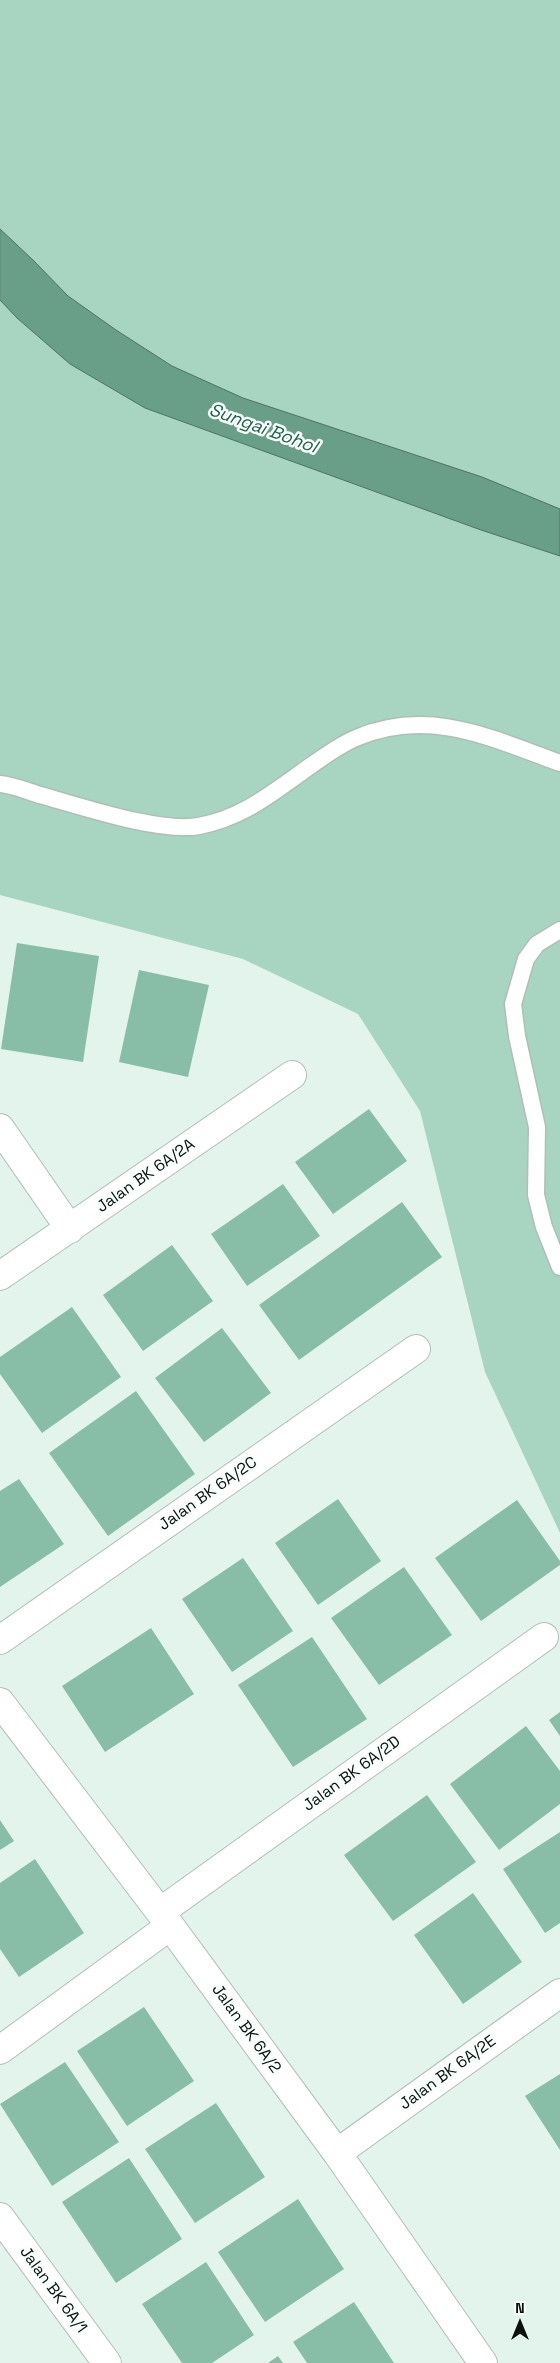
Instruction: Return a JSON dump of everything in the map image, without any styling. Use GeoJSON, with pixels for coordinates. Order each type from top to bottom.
{"type":"FeatureCollection","features":[{"type":"Feature","properties":{"kind":"street","name":"Jalan BK 6A/2A"},"geometry":{"type":"LineString","coordinates":[[0,1276],[292,1075]]}},
{"type":"Feature","properties":{"kind":"street"},"geometry":{"type":"LineString","coordinates":[[0,1128],[70,1229]]}},
{"type":"Feature","properties":{"kind":"street","name":"Jalan BK 6A/2C"},"geometry":{"type":"LineString","coordinates":[[0,1640],[416,1349]]}},
{"type":"Feature","properties":{"kind":"street","name":"Jalan BK 6A/2D"},"geometry":{"type":"LineString","coordinates":[[0,2050],[165,1919],[544,1637]]}},
{"type":"Feature","properties":{"kind":"street","name":"Jalan BK 6A/2"},"geometry":{"type":"LineString","coordinates":[[0,1702],[165,1919],[337,2153],[483,2363]]}},
{"type":"Feature","properties":{"kind":"street","name":"Jalan BK 6A/2E"},"geometry":{"type":"LineString","coordinates":[[337,2153],[560,1993]]}},
{"type":"Feature","properties":{"kind":"street","name":"Jalan BK 6A/1"},"geometry":{"type":"LineString","coordinates":[[0,2217],[107,2363]]}},
{"type":"Feature","properties":{"kind":"lane"},"geometry":{"type":"LineString","coordinates":[[0,784],[133,820],[173,826],[197,826],[222,820],[250,809],[324,756],[355,738],[384,728],[419,724],[443,725],[493,738],[560,763]]}},
{"type":"Feature","properties":{"kind":"lane"},"geometry":{"type":"LineString","coordinates":[[560,930],[537,944],[526,958],[513,1004],[517,1036],[537,1127],[536,1195],[544,1227],[560,1267]]}},
{"type":"Feature","properties":{"kind":"shaded area"},"geometry":{"type":"Polygon","coordinates":[[[0,0],[560,0],[560,1533],[485,1372],[420,1111],[358,1014],[243,959],[0,895],[0,0]]]}},
{"type":"Feature","properties":{"kind":"water","name":"Sungai Bohol"},"geometry":{"type":"Polygon","coordinates":[[[0,229],[68,296],[172,366],[243,398],[482,477],[560,509],[560,556],[481,530],[145,408],[70,364],[17,318],[0,300],[0,229]]]}},
{"type":"Feature","properties":{"kind":"building"},"geometry":{"type":"Polygon","coordinates":[[[17,943],[99,956],[83,1062],[1,1049],[17,943]]]}},
{"type":"Feature","properties":{"kind":"building"},"geometry":{"type":"Polygon","coordinates":[[[139,970],[209,985],[188,1077],[119,1062],[139,970]]]}},
{"type":"Feature","properties":{"kind":"building"},"geometry":{"type":"Polygon","coordinates":[[[369,1109],[407,1161],[333,1214],[295,1162],[369,1109]]]}},
{"type":"Feature","properties":{"kind":"building"},"geometry":{"type":"Polygon","coordinates":[[[283,1184],[320,1236],[247,1286],[211,1234],[283,1184]]]}},
{"type":"Feature","properties":{"kind":"building"},"geometry":{"type":"Polygon","coordinates":[[[402,1202],[442,1257],[299,1360],[259,1305],[402,1202]]]}},
{"type":"Feature","properties":{"kind":"building"},"geometry":{"type":"Polygon","coordinates":[[[172,1245],[213,1301],[143,1351],[103,1295],[172,1245]]]}},
{"type":"Feature","properties":{"kind":"building"},"geometry":{"type":"Polygon","coordinates":[[[72,1307],[121,1377],[42,1433],[0,1374],[0,1357],[72,1307]]]}},
{"type":"Feature","properties":{"kind":"building"},"geometry":{"type":"Polygon","coordinates":[[[222,1328],[271,1393],[204,1442],[155,1378],[222,1328]]]}},
{"type":"Feature","properties":{"kind":"building"},"geometry":{"type":"Polygon","coordinates":[[[136,1391],[195,1474],[108,1536],[49,1453],[136,1391]]]}},
{"type":"Feature","properties":{"kind":"building"},"geometry":{"type":"Polygon","coordinates":[[[19,1479],[64,1544],[0,1587],[0,1491],[19,1479]]]}},
{"type":"Feature","properties":{"kind":"building"},"geometry":{"type":"Polygon","coordinates":[[[338,1499],[381,1561],[318,1605],[275,1543],[338,1499]]]}},
{"type":"Feature","properties":{"kind":"building"},"geometry":{"type":"Polygon","coordinates":[[[517,1500],[560,1561],[560,1565],[481,1621],[435,1558],[517,1500]]]}},
{"type":"Feature","properties":{"kind":"building"},"geometry":{"type":"Polygon","coordinates":[[[243,1558],[293,1631],[232,1672],[182,1599],[243,1558]]]}},
{"type":"Feature","properties":{"kind":"building"},"geometry":{"type":"Polygon","coordinates":[[[404,1567],[452,1635],[379,1685],[331,1618],[404,1567]]]}},
{"type":"Feature","properties":{"kind":"building"},"geometry":{"type":"Polygon","coordinates":[[[151,1628],[194,1694],[105,1752],[62,1686],[151,1628]]]}},
{"type":"Feature","properties":{"kind":"building"},"geometry":{"type":"Polygon","coordinates":[[[312,1637],[367,1719],[293,1767],[238,1685],[312,1637]]]}},
{"type":"Feature","properties":{"kind":"building"},"geometry":{"type":"Polygon","coordinates":[[[560,1712],[560,1736],[549,1720],[560,1712]]]}},
{"type":"Feature","properties":{"kind":"building"},"geometry":{"type":"Polygon","coordinates":[[[526,1726],[560,1771],[560,1804],[499,1850],[450,1784],[526,1726]]]}},
{"type":"Feature","properties":{"kind":"building"},"geometry":{"type":"Polygon","coordinates":[[[427,1795],[476,1862],[393,1921],[344,1855],[427,1795]]]}},
{"type":"Feature","properties":{"kind":"building"},"geometry":{"type":"Polygon","coordinates":[[[0,1820],[14,1841],[0,1850],[0,1820]]]}},
{"type":"Feature","properties":{"kind":"building"},"geometry":{"type":"Polygon","coordinates":[[[560,1832],[560,1923],[545,1933],[503,1869],[560,1832]]]}},
{"type":"Feature","properties":{"kind":"building"},"geometry":{"type":"Polygon","coordinates":[[[35,1859],[84,1933],[19,1977],[0,1949],[0,1883],[35,1859]]]}},
{"type":"Feature","properties":{"kind":"building"},"geometry":{"type":"Polygon","coordinates":[[[473,1893],[522,1962],[463,2004],[414,1935],[473,1893]]]}},
{"type":"Feature","properties":{"kind":"building"},"geometry":{"type":"Polygon","coordinates":[[[144,2007],[194,2081],[127,2126],[77,2051],[144,2007]]]}},
{"type":"Feature","properties":{"kind":"building"},"geometry":{"type":"Polygon","coordinates":[[[65,2062],[119,2142],[52,2186],[0,2104],[65,2062]]]}},
{"type":"Feature","properties":{"kind":"building"},"geometry":{"type":"Polygon","coordinates":[[[560,2074],[560,2150],[525,2096],[560,2074]]]}},
{"type":"Feature","properties":{"kind":"building"},"geometry":{"type":"Polygon","coordinates":[[[216,2103],[265,2177],[195,2223],[145,2149],[216,2103]]]}},
{"type":"Feature","properties":{"kind":"building"},"geometry":{"type":"Polygon","coordinates":[[[129,2158],[182,2239],[116,2283],[62,2202],[129,2158]]]}},
{"type":"Feature","properties":{"kind":"building"},"geometry":{"type":"Polygon","coordinates":[[[298,2199],[344,2269],[265,2322],[218,2252],[298,2199]]]}},
{"type":"Feature","properties":{"kind":"building"},"geometry":{"type":"Polygon","coordinates":[[[206,2262],[254,2335],[212,2363],[182,2363],[142,2304],[206,2262]]]}},
{"type":"Feature","properties":{"kind":"building"},"geometry":{"type":"Polygon","coordinates":[[[354,2302],[394,2363],[307,2363],[293,2342],[354,2302]]]}},
{"type":"Feature","properties":{"kind":"building"},"geometry":{"type":"Polygon","coordinates":[[[278,2356],[283,2363],[268,2363],[278,2356]]]}}]}
